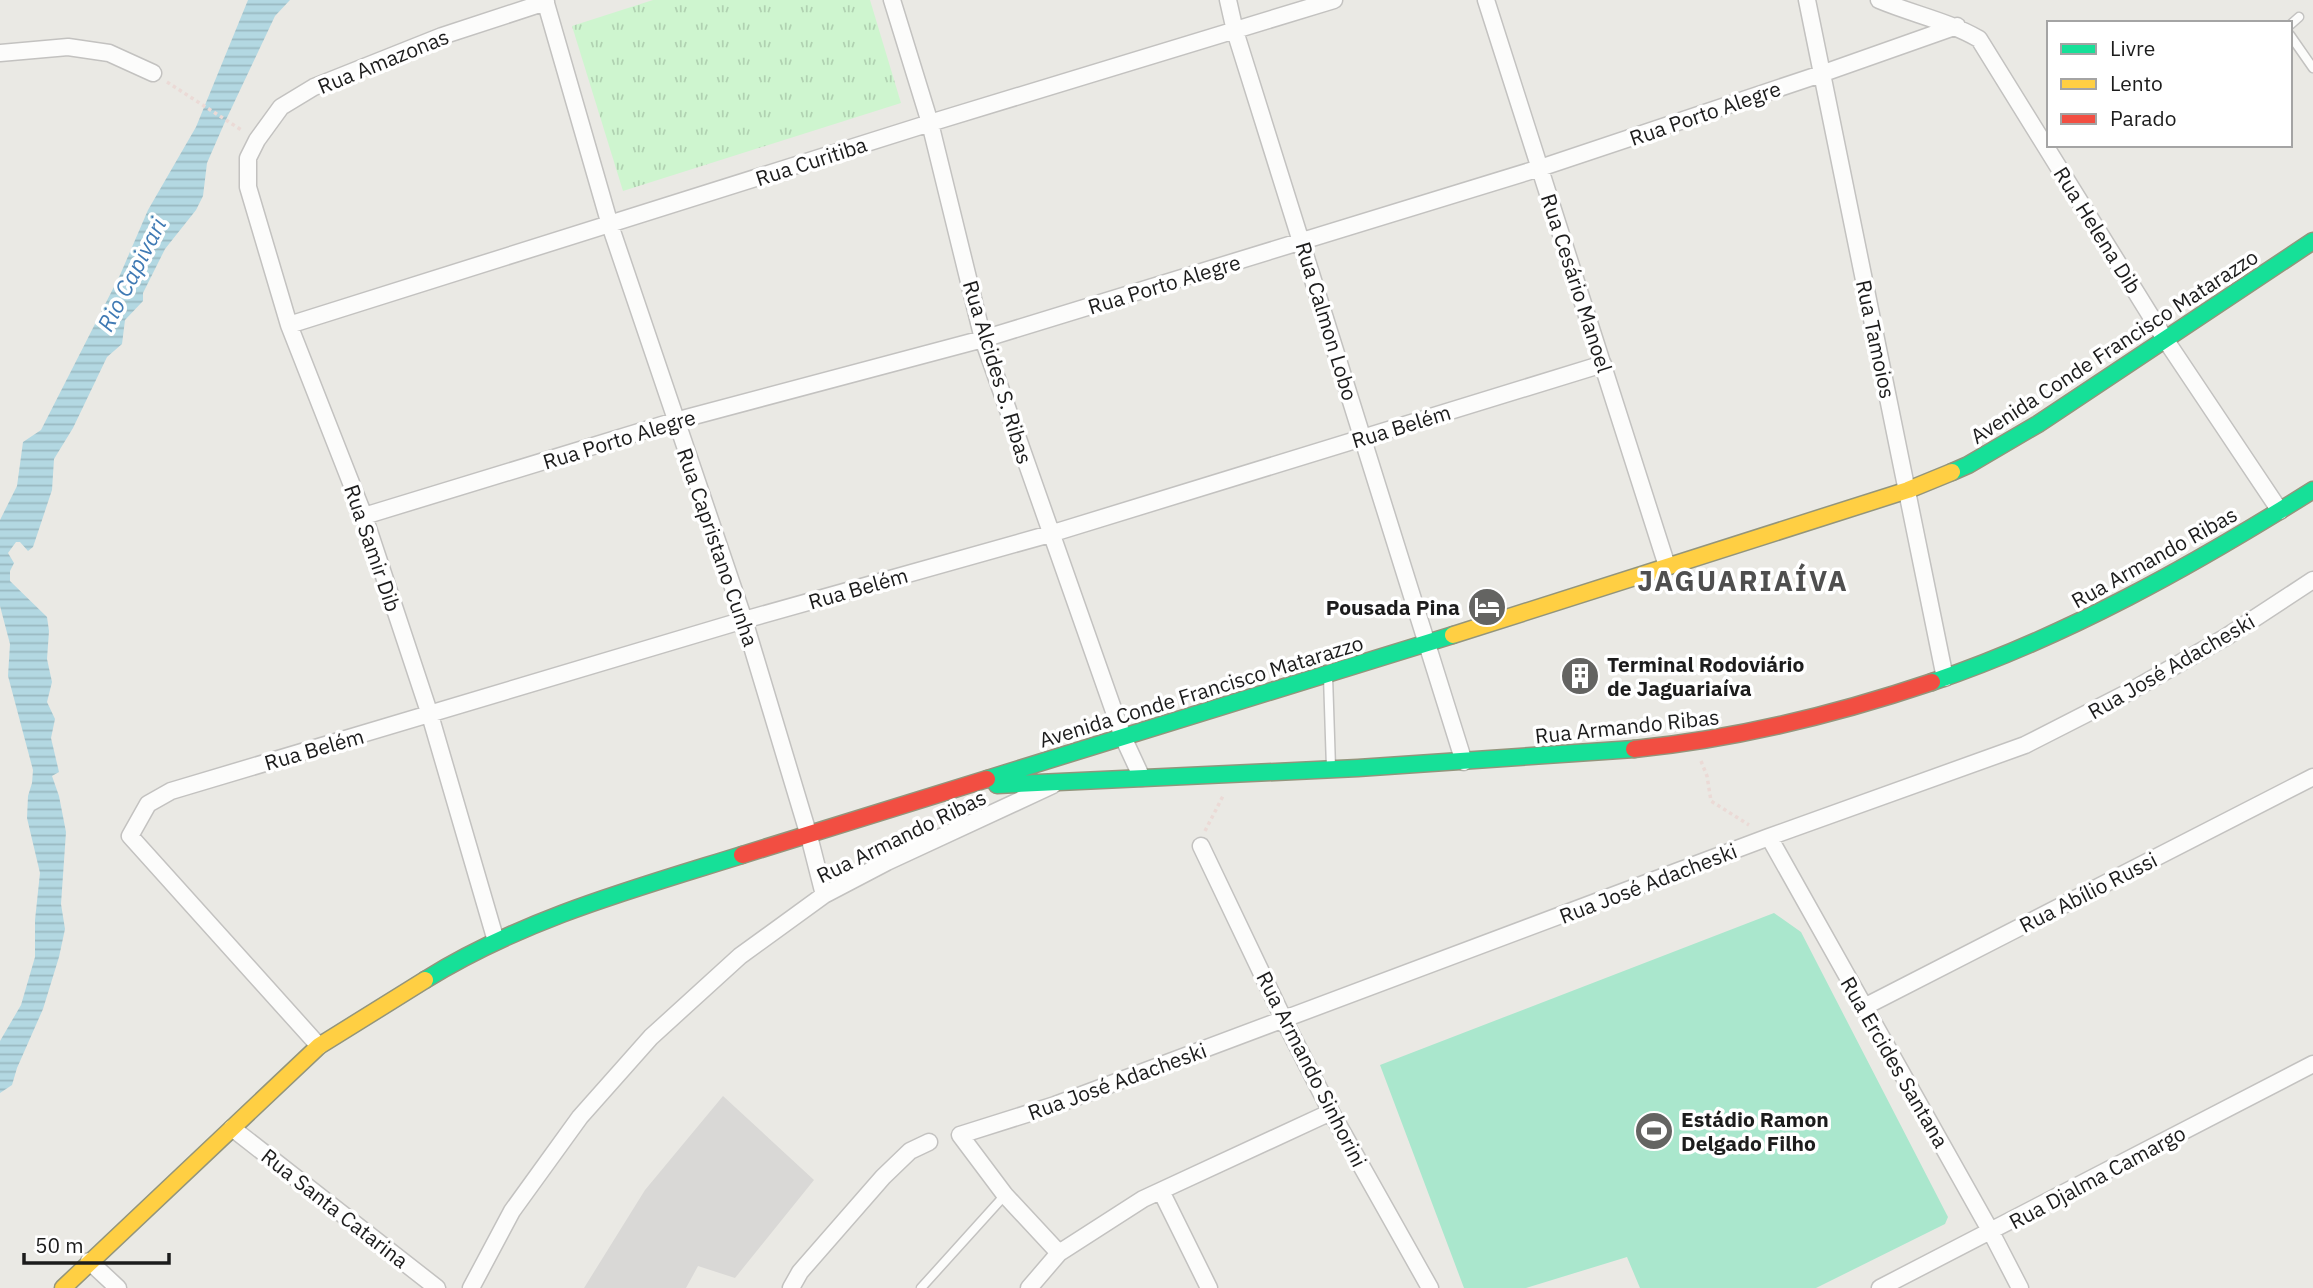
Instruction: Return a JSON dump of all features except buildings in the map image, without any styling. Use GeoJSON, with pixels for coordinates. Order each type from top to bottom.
{"type":"FeatureCollection","features":[{"type":"Feature","properties":{"kind":"street","name":"Rua Alcides S. Ribas"},"geometry":{"type":"LineString","coordinates":[[892,0],[930,123],[984,339],[1123,737],[1142,778]]}},
{"type":"Feature","properties":{"kind":"street","name":"Rua Calmon Lobo"},"geometry":{"type":"LineString","coordinates":[[1228,0],[1235,31],[1464,762]]}},
{"type":"Feature","properties":{"kind":"street","name":"Rua Curitiba"},"geometry":{"type":"LineString","coordinates":[[289,325],[930,123],[1334,0]]}},
{"type":"Feature","properties":{"kind":"street","name":"Rua Cesário Manoel"},"geometry":{"type":"LineString","coordinates":[[1486,0],[1667,566]]}},
{"type":"Feature","properties":{"kind":"street","name":"Rua Tamoios"},"geometry":{"type":"LineString","coordinates":[[1807,0],[1945,678]]}},
{"type":"Feature","properties":{"kind":"street"},"geometry":{"type":"LineString","coordinates":[[1879,0],[1910,13],[1957,26]]}},
{"type":"Feature","properties":{"kind":"street","name":"Rua Amazonas"},"geometry":{"type":"LineString","coordinates":[[248,158],[257,140],[281,107],[314,87],[442,36],[545,1]]}},
{"type":"Feature","properties":{"kind":"street","name":"Rua Capristano Cunha"},"geometry":{"type":"LineString","coordinates":[[545,1],[610,225],[744,620],[809,835],[824,895]]}},
{"type":"Feature","properties":{"kind":"street","name":"Rua Porto Alegre"},"geometry":{"type":"LineString","coordinates":[[364,516],[675,421],[984,339],[1301,242],[1540,168],[1957,26]]}},
{"type":"Feature","properties":{"kind":"street","name":"Rua Helena Dib"},"geometry":{"type":"LineString","coordinates":[[1957,26],[1979,39],[2165,339],[2280,511]]}},
{"type":"Feature","properties":{"kind":"street"},"geometry":{"type":"LineString","coordinates":[[0,53],[68,47],[109,53],[153,73]]}},
{"type":"Feature","properties":{"kind":"street","name":"Rua Samir Dib"},"geometry":{"type":"LineString","coordinates":[[248,158],[248,187],[289,325],[364,516],[430,715],[496,942]]}},
{"type":"Feature","properties":{"kind":"street","name":"Avenida Conde Francisco Matarazzo"},"geometry":{"type":"LineString","coordinates":[[63,1288],[319,1046],[438,972],[527,927],[590,902],[1428,643],[1908,490],[1968,465],[2015,438],[2313,241]]}},
{"type":"Feature","properties":{"kind":"street","name":"Rua Belém"},"geometry":{"type":"LineString","coordinates":[[319,1046],[130,835],[148,804],[171,791],[744,620],[1050,534],[1603,364]]}},
{"type":"Feature","properties":{"kind":"street","name":"Rua Armando Ribas"},"geometry":{"type":"LineString","coordinates":[[963,787],[1579,754],[1693,743],[1767,729],[1855,706],[1945,678],[2044,639],[2224,545],[2313,490]]}},
{"type":"Feature","properties":{"kind":"street","name":"Rua José Adacheski"},"geometry":{"type":"LineString","coordinates":[[1005,1195],[960,1135],[1013,1120],[1769,837],[2025,745],[2127,693],[2226,637],[2313,580]]}},
{"type":"Feature","properties":{"kind":"street","name":"Rua Abílio Russi"},"geometry":{"type":"LineString","coordinates":[[1864,1007],[2313,777]]}},
{"type":"Feature","properties":{"kind":"street","name":"Rua Armando Ribas"},"geometry":{"type":"LineString","coordinates":[[471,1288],[512,1211],[580,1117],[651,1037],[740,956],[824,895],[887,862],[1060,782]]}},
{"type":"Feature","properties":{"kind":"street","name":"Rua Ercides Santana"},"geometry":{"type":"LineString","coordinates":[[1769,837],[2020,1288]]}},
{"type":"Feature","properties":{"kind":"street","name":"Rua Armando Sinhorini"},"geometry":{"type":"LineString","coordinates":[[1201,846],[1331,1112],[1430,1288]]}},
{"type":"Feature","properties":{"kind":"street","name":"Rua Djalma Camargo"},"geometry":{"type":"LineString","coordinates":[[1880,1288],[2313,1064]]}},
{"type":"Feature","properties":{"kind":"street"},"geometry":{"type":"LineString","coordinates":[[1029,1288],[1059,1253],[1143,1199],[1331,1112]]}},
{"type":"Feature","properties":{"kind":"street","name":"Rua Santa Catarina"},"geometry":{"type":"LineString","coordinates":[[232,1128],[437,1288]]}},
{"type":"Feature","properties":{"kind":"street"},"geometry":{"type":"LineString","coordinates":[[791,1288],[800,1272],[883,1177],[910,1151],[929,1142]]}},
{"type":"Feature","properties":{"kind":"street"},"geometry":{"type":"LineString","coordinates":[[1161,1191],[1209,1288]]}},
{"type":"Feature","properties":{"kind":"street"},"geometry":{"type":"LineString","coordinates":[[1005,1195],[1059,1253]]}},
{"type":"Feature","properties":{"kind":"street"},"geometry":{"type":"LineString","coordinates":[[89,1261],[118,1288]]}},
{"type":"Feature","properties":{"kind":"lane"},"geometry":{"type":"LineString","coordinates":[[2292,23],[2300,18]]}},
{"type":"Feature","properties":{"kind":"lane"},"geometry":{"type":"LineString","coordinates":[[2292,37],[2313,68]]}},
{"type":"Feature","properties":{"kind":"lane"},"geometry":{"type":"LineString","coordinates":[[1328,673],[1331,769]]}},
{"type":"Feature","properties":{"kind":"lane"},"geometry":{"type":"LineString","coordinates":[[921,1288],[1005,1195]]}},
{"type":"Feature","properties":{"kind":"path"},"geometry":{"type":"LineString","coordinates":[[177,88],[229,121]]}},
{"type":"Feature","properties":{"kind":"path"},"geometry":{"type":"LineString","coordinates":[[1693,743],[1707,776],[1711,801],[1769,837]]}},
{"type":"Feature","properties":{"kind":"path"},"geometry":{"type":"LineString","coordinates":[[1201,846],[1201,839],[1234,774]]}},
{"type":"Feature","properties":{"kind":"shaded area"},"geometry":{"type":"Polygon","coordinates":[[[723,1096],[814,1180],[735,1278],[698,1266],[686,1288],[584,1288],[645,1190],[723,1096]]]}},
{"type":"Feature","properties":{"kind":"green space"},"geometry":{"type":"Polygon","coordinates":[[[653,0],[870,0],[901,103],[623,191],[572,26],[653,0]]]}},
{"type":"Feature","properties":{"kind":"green space","name":"Estádio Ramon Delgado Filho"},"geometry":{"type":"Polygon","coordinates":[[[1774,913],[1801,932],[1948,1217],[1945,1224],[1816,1288],[1640,1288],[1627,1257],[1526,1288],[1464,1288],[1380,1065],[1774,913]]]}},
{"type":"Feature","properties":{"kind":"water","name":"Rio Capivari"},"geometry":{"type":"Polygon","coordinates":[[[248,0],[290,0],[275,16],[224,124],[207,163],[203,196],[196,210],[165,249],[143,293],[143,301],[125,320],[122,344],[107,357],[73,428],[54,459],[52,490],[33,547],[28,551],[20,542],[16,542],[8,553],[14,563],[10,571],[10,581],[47,617],[47,659],[52,682],[47,702],[55,719],[51,738],[59,772],[52,776],[66,832],[61,904],[65,929],[43,1009],[12,1085],[0,1093],[0,1041],[21,1005],[35,957],[35,920],[40,873],[27,818],[33,770],[8,676],[10,644],[0,606],[0,520],[17,486],[23,442],[41,430],[120,275],[148,210],[196,127],[248,0]]]}},
{"type":"Feature","properties":{"kind":"traffic: fast"},"geometry":{"type":"LineString","coordinates":[[1952,472],[2038,424],[2313,241]]}},
{"type":"Feature","properties":{"kind":"traffic: fast"},"geometry":{"type":"LineString","coordinates":[[1932,682],[2031,643],[2128,597],[2221,546],[2313,490]]}},
{"type":"Feature","properties":{"kind":"traffic: fast"},"geometry":{"type":"LineString","coordinates":[[987,779],[1453,635]]}},
{"type":"Feature","properties":{"kind":"traffic: fast"},"geometry":{"type":"LineString","coordinates":[[997,785],[1358,768],[1634,749]]}},
{"type":"Feature","properties":{"kind":"traffic: fast"},"geometry":{"type":"LineString","coordinates":[[425,980],[501,940],[579,907],[742,855]]}},
{"type":"Feature","properties":{"kind":"traffic: slow"},"geometry":{"type":"LineString","coordinates":[[1453,635],[1908,490],[1952,472]]}},
{"type":"Feature","properties":{"kind":"traffic: slow"},"geometry":{"type":"LineString","coordinates":[[63,1288],[319,1046],[425,980]]}},
{"type":"Feature","properties":{"kind":"traffic: jam"},"geometry":{"type":"LineString","coordinates":[[1634,749],[1710,739],[1784,724],[1932,682]]}},
{"type":"Feature","properties":{"kind":"traffic: jam"},"geometry":{"type":"LineString","coordinates":[[742,855],[987,779]]}},
{"type":"Feature","properties":{"kind":"place","name":"Pousada Pina"},"geometry":{"type":"Point","coordinates":[1487,607]}},
{"type":"Feature","properties":{"kind":"place","name":"Terminal Rodoviário de Jaguariaíva"},"geometry":{"type":"Point","coordinates":[1580,676]}},
{"type":"Feature","properties":{"kind":"place","name":"Estádio Ramon Delgado Filho"},"geometry":{"type":"Point","coordinates":[1654,1131]}},
{"type":"Feature","properties":{"kind":"district","name":"JAGUARIAÍVA"},"geometry":{"type":"Point","coordinates":[1743,580]}}]}
